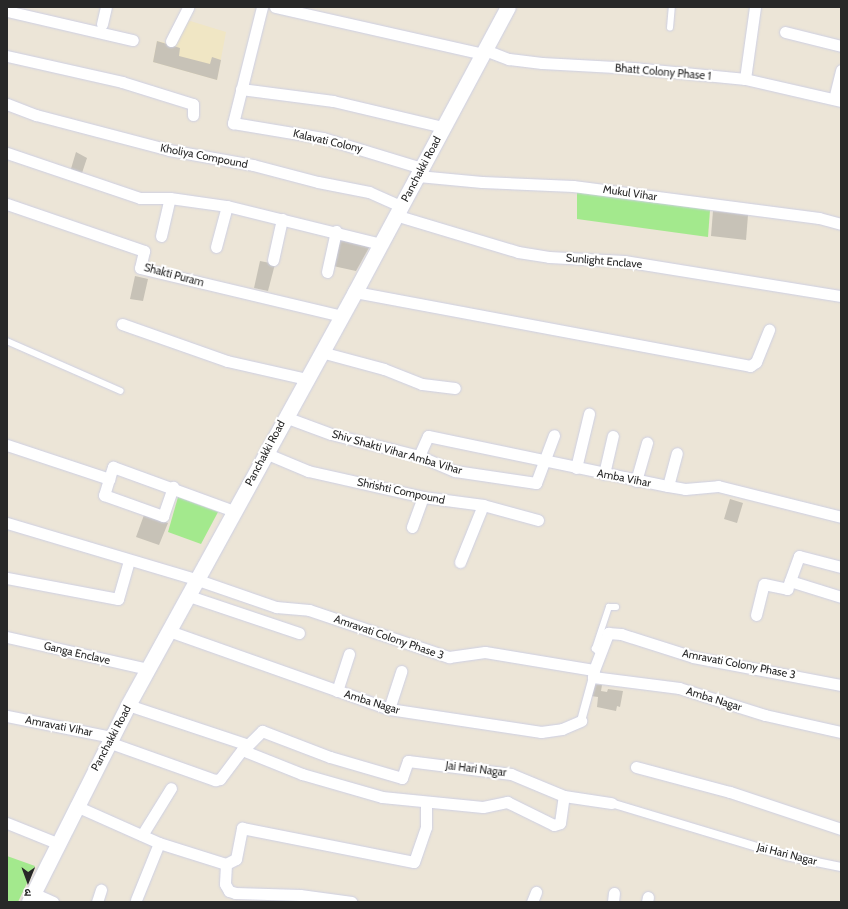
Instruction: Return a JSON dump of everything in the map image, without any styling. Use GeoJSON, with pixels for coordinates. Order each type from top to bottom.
{"type":"FeatureCollection","features":[{"type":"Feature","properties":{"kind":"main road","name":"Panchakki Road"},"geometry":{"type":"LineString","coordinates":[[31,898],[57,843],[128,705],[198,580],[265,453],[342,316],[508,7]]}},
{"type":"Feature","properties":{"kind":"street"},"geometry":{"type":"LineString","coordinates":[[102,24],[106,7]]}},
{"type":"Feature","properties":{"kind":"street"},"geometry":{"type":"LineString","coordinates":[[171,41],[188,7]]}},
{"type":"Feature","properties":{"kind":"street"},"geometry":{"type":"LineString","coordinates":[[262,7],[241,89],[333,101],[444,127]]}},
{"type":"Feature","properties":{"kind":"street","name":"Bhatt Colony Phase 1"},"geometry":{"type":"LineString","coordinates":[[275,7],[484,52],[509,59],[542,63],[633,68],[745,79],[838,100]]}},
{"type":"Feature","properties":{"kind":"street"},"geometry":{"type":"LineString","coordinates":[[745,79],[755,7]]}},
{"type":"Feature","properties":{"kind":"street"},"geometry":{"type":"LineString","coordinates":[[7,11],[134,40]]}},
{"type":"Feature","properties":{"kind":"street"},"geometry":{"type":"LineString","coordinates":[[785,32],[841,46]]}},
{"type":"Feature","properties":{"kind":"street"},"geometry":{"type":"LineString","coordinates":[[7,56],[122,82],[194,104],[193,115]]}},
{"type":"Feature","properties":{"kind":"street"},"geometry":{"type":"LineString","coordinates":[[838,100],[841,70]]}},
{"type":"Feature","properties":{"kind":"street","name":"Kalavati Colony"},"geometry":{"type":"LineString","coordinates":[[241,89],[233,123],[323,138],[420,172]]}},
{"type":"Feature","properties":{"kind":"street","name":"Kholiya Compound"},"geometry":{"type":"LineString","coordinates":[[7,104],[36,115],[169,150],[253,165],[318,182],[369,192],[398,211]]}},
{"type":"Feature","properties":{"kind":"street"},"geometry":{"type":"LineString","coordinates":[[7,153],[140,198],[170,198],[228,206],[336,231],[380,244]]}},
{"type":"Feature","properties":{"kind":"street","name":"Mukul Vihar"},"geometry":{"type":"LineString","coordinates":[[420,172],[482,182],[573,186],[819,218],[841,224]]}},
{"type":"Feature","properties":{"kind":"street"},"geometry":{"type":"LineString","coordinates":[[161,236],[170,198]]}},
{"type":"Feature","properties":{"kind":"street","name":"Shakti Puram"},"geometry":{"type":"LineString","coordinates":[[7,204],[144,251],[140,268],[342,316]]}},
{"type":"Feature","properties":{"kind":"street"},"geometry":{"type":"LineString","coordinates":[[216,247],[228,206]]}},
{"type":"Feature","properties":{"kind":"street","name":"Sunlight Enclave"},"geometry":{"type":"LineString","coordinates":[[398,211],[488,244],[533,254],[624,261],[841,296]]}},
{"type":"Feature","properties":{"kind":"street"},"geometry":{"type":"LineString","coordinates":[[273,260],[282,219]]}},
{"type":"Feature","properties":{"kind":"street"},"geometry":{"type":"LineString","coordinates":[[328,272],[336,231]]}},
{"type":"Feature","properties":{"kind":"street"},"geometry":{"type":"LineString","coordinates":[[355,292],[750,366],[756,362],[769,330]]}},
{"type":"Feature","properties":{"kind":"street"},"geometry":{"type":"LineString","coordinates":[[122,324],[227,361],[306,379]]}},
{"type":"Feature","properties":{"kind":"street"},"geometry":{"type":"LineString","coordinates":[[321,352],[384,369],[422,384],[455,388]]}},
{"type":"Feature","properties":{"kind":"street"},"geometry":{"type":"LineString","coordinates":[[576,468],[589,414]]}},
{"type":"Feature","properties":{"kind":"street","name":"Shiv Shakti Vihar Amba Vihar"},"geometry":{"type":"LineString","coordinates":[[285,417],[331,434],[419,456],[455,471],[536,483],[544,461]]}},
{"type":"Feature","properties":{"kind":"street"},"geometry":{"type":"LineString","coordinates":[[544,461],[554,435]]}},
{"type":"Feature","properties":{"kind":"street","name":"Amba Vihar"},"geometry":{"type":"LineString","coordinates":[[419,456],[428,436],[636,481],[685,489],[718,486],[841,517]]}},
{"type":"Feature","properties":{"kind":"street"},"geometry":{"type":"LineString","coordinates":[[604,474],[613,436]]}},
{"type":"Feature","properties":{"kind":"street"},"geometry":{"type":"LineString","coordinates":[[636,481],[646,443]]}},
{"type":"Feature","properties":{"kind":"street"},"geometry":{"type":"LineString","coordinates":[[7,445],[109,479]]}},
{"type":"Feature","properties":{"kind":"street","name":"Shrishti Compound"},"geometry":{"type":"LineString","coordinates":[[265,453],[308,471],[423,497],[483,505],[538,520]]}},
{"type":"Feature","properties":{"kind":"street"},"geometry":{"type":"LineString","coordinates":[[668,486],[677,453]]}},
{"type":"Feature","properties":{"kind":"street"},"geometry":{"type":"LineString","coordinates":[[173,487],[162,516],[104,496],[113,467],[173,487],[234,511]]}},
{"type":"Feature","properties":{"kind":"street"},"geometry":{"type":"LineString","coordinates":[[412,527],[423,497]]}},
{"type":"Feature","properties":{"kind":"street"},"geometry":{"type":"LineString","coordinates":[[460,562],[483,505]]}},
{"type":"Feature","properties":{"kind":"street","name":"Amravati Colony Phase 3"},"geometry":{"type":"LineString","coordinates":[[7,523],[129,561],[198,580],[276,607],[309,610],[449,657],[485,652],[593,674],[608,634],[621,634],[693,657],[841,685]]}},
{"type":"Feature","properties":{"kind":"street"},"geometry":{"type":"LineString","coordinates":[[756,615],[764,584],[787,589],[799,556],[841,567]]}},
{"type":"Feature","properties":{"kind":"street"},"geometry":{"type":"LineString","coordinates":[[7,578],[118,599],[129,561]]}},
{"type":"Feature","properties":{"kind":"street"},"geometry":{"type":"LineString","coordinates":[[790,581],[841,596]]}},
{"type":"Feature","properties":{"kind":"street"},"geometry":{"type":"LineString","coordinates":[[189,596],[299,633]]}},
{"type":"Feature","properties":{"kind":"street","name":"Amba Nagar"},"geometry":{"type":"LineString","coordinates":[[169,631],[389,709],[542,732],[562,729],[581,721]]}},
{"type":"Feature","properties":{"kind":"street","name":"Ganga Enclave"},"geometry":{"type":"LineString","coordinates":[[7,637],[148,669]]}},
{"type":"Feature","properties":{"kind":"street"},"geometry":{"type":"LineString","coordinates":[[337,691],[349,654]]}},
{"type":"Feature","properties":{"kind":"street"},"geometry":{"type":"LineString","coordinates":[[389,709],[401,671]]}},
{"type":"Feature","properties":{"kind":"street"},"geometry":{"type":"LineString","coordinates":[[581,721],[593,674]]}},
{"type":"Feature","properties":{"kind":"street","name":"Amba Nagar"},"geometry":{"type":"LineString","coordinates":[[593,674],[679,688],[764,715],[841,732]]}},
{"type":"Feature","properties":{"kind":"street"},"geometry":{"type":"LineString","coordinates":[[128,705],[245,748],[302,774],[382,797],[426,803],[483,807],[507,802],[557,825],[564,808],[564,796]]}},
{"type":"Feature","properties":{"kind":"street","name":"Amravati Vihar"},"geometry":{"type":"LineString","coordinates":[[7,716],[110,740],[214,780],[220,779],[245,748]]}},
{"type":"Feature","properties":{"kind":"street","name":"Jai Hari Nagar"},"geometry":{"type":"LineString","coordinates":[[245,748],[262,731],[330,757],[402,778],[408,761],[511,774],[564,796],[611,803],[787,856],[841,867]]}},
{"type":"Feature","properties":{"kind":"street"},"geometry":{"type":"LineString","coordinates":[[636,768],[723,790],[841,829]]}},
{"type":"Feature","properties":{"kind":"street"},"geometry":{"type":"LineString","coordinates":[[142,835],[171,788]]}},
{"type":"Feature","properties":{"kind":"street"},"geometry":{"type":"LineString","coordinates":[[76,806],[159,842],[226,864],[236,859],[242,828],[414,862],[426,827],[426,803]]}},
{"type":"Feature","properties":{"kind":"street"},"geometry":{"type":"LineString","coordinates":[[7,823],[57,843]]}},
{"type":"Feature","properties":{"kind":"street"},"geometry":{"type":"LineString","coordinates":[[136,900],[159,842]]}},
{"type":"Feature","properties":{"kind":"street"},"geometry":{"type":"LineString","coordinates":[[226,864],[225,884],[229,891],[235,893],[300,895],[352,902]]}},
{"type":"Feature","properties":{"kind":"street"},"geometry":{"type":"LineString","coordinates":[[97,902],[101,890]]}},
{"type":"Feature","properties":{"kind":"street"},"geometry":{"type":"LineString","coordinates":[[31,898],[53,902]]}},
{"type":"Feature","properties":{"kind":"lane"},"geometry":{"type":"LineString","coordinates":[[670,28],[672,7]]}},
{"type":"Feature","properties":{"kind":"lane"},"geometry":{"type":"LineString","coordinates":[[7,342],[121,390]]}},
{"type":"Feature","properties":{"kind":"lane"},"geometry":{"type":"LineString","coordinates":[[600,654],[595,650],[609,607],[616,607]]}},
{"type":"Feature","properties":{"kind":"shaded area"},"geometry":{"type":"Polygon","coordinates":[[[187,20],[226,32],[217,80],[153,62],[157,41],[173,44],[179,38],[187,20]]]}},
{"type":"Feature","properties":{"kind":"green space"},"geometry":{"type":"Polygon","coordinates":[[[577,190],[710,210],[708,237],[577,219],[577,190]]]}},
{"type":"Feature","properties":{"kind":"green space"},"geometry":{"type":"Polygon","coordinates":[[[178,497],[218,512],[201,544],[168,532],[178,497]]]}},
{"type":"Feature","properties":{"kind":"green space"},"geometry":{"type":"Polygon","coordinates":[[[7,856],[35,866],[18,902],[7,902],[7,856]]]}},
{"type":"Feature","properties":{"kind":"building"},"geometry":{"type":"Polygon","coordinates":[[[157,41],[180,48],[179,56],[210,64],[212,57],[221,60],[217,80],[153,62],[157,41]]]}},
{"type":"Feature","properties":{"kind":"building"},"geometry":{"type":"Polygon","coordinates":[[[76,152],[87,158],[81,176],[70,172],[76,152]]]}},
{"type":"Feature","properties":{"kind":"building"},"geometry":{"type":"Polygon","coordinates":[[[713,211],[748,215],[746,240],[711,236],[713,211]]]}},
{"type":"Feature","properties":{"kind":"building"},"geometry":{"type":"Polygon","coordinates":[[[340,237],[370,246],[356,271],[333,266],[340,237]]]}},
{"type":"Feature","properties":{"kind":"building"},"geometry":{"type":"Polygon","coordinates":[[[260,261],[275,264],[268,291],[254,288],[260,261]]]}},
{"type":"Feature","properties":{"kind":"building"},"geometry":{"type":"Polygon","coordinates":[[[135,276],[148,279],[143,301],[130,299],[135,276]]]}},
{"type":"Feature","properties":{"kind":"building"},"geometry":{"type":"Polygon","coordinates":[[[730,499],[743,503],[737,523],[724,519],[730,499]]]}},
{"type":"Feature","properties":{"kind":"building"},"geometry":{"type":"Polygon","coordinates":[[[144,515],[168,523],[159,545],[136,537],[144,515]]]}},
{"type":"Feature","properties":{"kind":"building"},"geometry":{"type":"Polygon","coordinates":[[[593,684],[602,685],[601,691],[607,692],[608,689],[623,691],[620,707],[617,706],[616,711],[597,707],[598,697],[591,696],[593,684]]]}}]}
